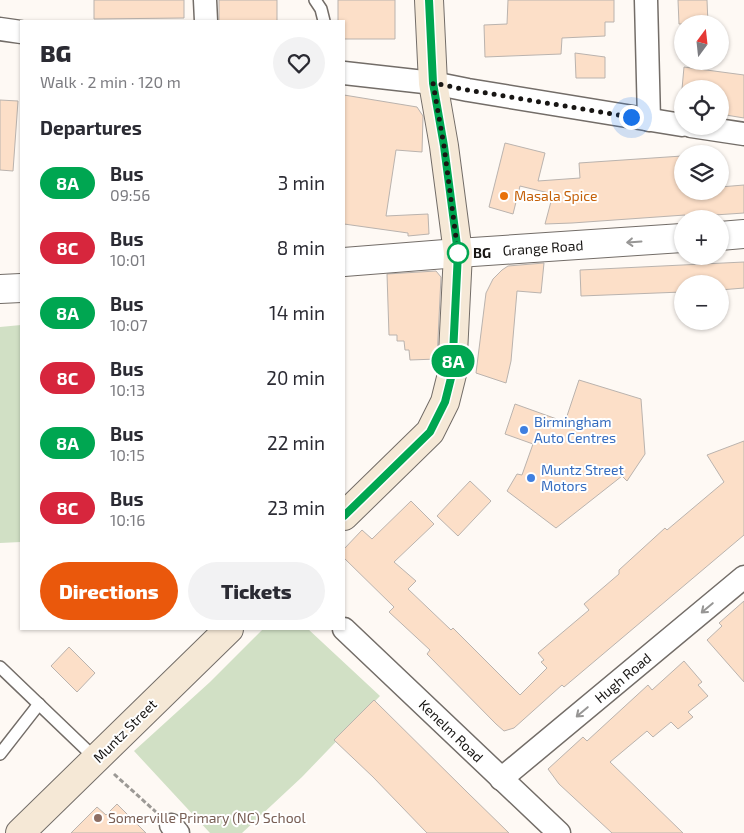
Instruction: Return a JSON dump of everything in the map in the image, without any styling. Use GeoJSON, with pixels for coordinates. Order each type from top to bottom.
{"type":"FeatureCollection","features":[{"type":"Feature","properties":{"kind":"main road"},"geometry":{"type":"LineString","coordinates":[[345,515],[430,432],[445,402],[452,374],[458,253],[444,146],[433,83],[430,0]]}},
{"type":"Feature","properties":{"kind":"main road","name":"Muntz Street"},"geometry":{"type":"LineString","coordinates":[[20,833],[228,630]]}},
{"type":"Feature","properties":{"kind":"street"},"geometry":{"type":"LineString","coordinates":[[205,0],[206,20]]}},
{"type":"Feature","properties":{"kind":"street"},"geometry":{"type":"LineString","coordinates":[[646,0],[649,120]]}},
{"type":"Feature","properties":{"kind":"street"},"geometry":{"type":"LineString","coordinates":[[0,29],[20,32]]}},
{"type":"Feature","properties":{"kind":"street"},"geometry":{"type":"LineString","coordinates":[[345,73],[433,83],[674,124]]}},
{"type":"Feature","properties":{"kind":"street"},"geometry":{"type":"LineString","coordinates":[[729,132],[744,134]]}},
{"type":"Feature","properties":{"kind":"street"},"geometry":{"type":"LineString","coordinates":[[729,235],[744,234]]}},
{"type":"Feature","properties":{"kind":"street","name":"Grange Road"},"geometry":{"type":"LineString","coordinates":[[345,262],[674,239]]}},
{"type":"Feature","properties":{"kind":"street"},"geometry":{"type":"LineString","coordinates":[[0,289],[20,288]]}},
{"type":"Feature","properties":{"kind":"street","name":"Hugh Road"},"geometry":{"type":"LineString","coordinates":[[502,779],[744,577]]}},
{"type":"Feature","properties":{"kind":"street","name":"Kenelm Road"},"geometry":{"type":"LineString","coordinates":[[345,630],[559,833]]}},
{"type":"Feature","properties":{"kind":"lane"},"geometry":{"type":"LineString","coordinates":[[315,0],[321,9],[324,20]]}},
{"type":"Feature","properties":{"kind":"lane"},"geometry":{"type":"LineString","coordinates":[[0,667],[96,759]]}},
{"type":"Feature","properties":{"kind":"lane"},"geometry":{"type":"LineString","coordinates":[[0,754],[39,704]]}},
{"type":"Feature","properties":{"kind":"path"},"geometry":{"type":"LineString","coordinates":[[96,759],[175,829]]}},
{"type":"Feature","properties":{"kind":"green space"},"geometry":{"type":"Polygon","coordinates":[[[20,325],[20,542],[0,543],[0,327],[20,325]]]}},
{"type":"Feature","properties":{"kind":"green space"},"geometry":{"type":"Polygon","coordinates":[[[262,630],[309,630],[380,696],[302,777],[242,833],[210,833],[134,751],[210,682],[262,630]]]}},
{"type":"Feature","properties":{"kind":"building"},"geometry":{"type":"Polygon","coordinates":[[[94,0],[184,0],[184,18],[94,19],[94,0]]]}},
{"type":"Feature","properties":{"kind":"building"},"geometry":{"type":"Polygon","coordinates":[[[219,0],[277,0],[277,20],[219,20],[219,0]]]}},
{"type":"Feature","properties":{"kind":"building"},"geometry":{"type":"Polygon","coordinates":[[[338,0],[395,0],[395,39],[345,39],[345,20],[338,20],[338,0]]]}},
{"type":"Feature","properties":{"kind":"building"},"geometry":{"type":"Polygon","coordinates":[[[508,0],[614,0],[614,22],[605,22],[605,36],[562,38],[561,54],[485,57],[484,25],[507,24],[508,0]]]}},
{"type":"Feature","properties":{"kind":"building"},"geometry":{"type":"Polygon","coordinates":[[[678,0],[707,0],[708,15],[679,15],[678,0]]]}},
{"type":"Feature","properties":{"kind":"building"},"geometry":{"type":"Polygon","coordinates":[[[575,53],[605,57],[605,78],[576,78],[575,53]]]}},
{"type":"Feature","properties":{"kind":"building"},"geometry":{"type":"Polygon","coordinates":[[[684,70],[706,70],[744,75],[744,118],[729,116],[729,80],[683,80],[684,70]]]}},
{"type":"Feature","properties":{"kind":"building"},"geometry":{"type":"Polygon","coordinates":[[[345,95],[417,107],[423,116],[422,152],[396,150],[386,216],[428,214],[429,234],[408,236],[408,233],[345,224],[345,95]]]}},
{"type":"Feature","properties":{"kind":"building"},"geometry":{"type":"Polygon","coordinates":[[[0,100],[18,101],[13,171],[0,170],[0,100]]]}},
{"type":"Feature","properties":{"kind":"building"},"geometry":{"type":"Polygon","coordinates":[[[505,143],[545,153],[538,181],[580,178],[579,163],[674,157],[674,200],[729,200],[729,186],[744,185],[744,213],[729,214],[729,210],[674,210],[674,216],[545,224],[553,194],[520,186],[513,214],[489,207],[505,143]]]}},
{"type":"Feature","properties":{"kind":"building"},"geometry":{"type":"Polygon","coordinates":[[[744,262],[744,288],[729,289],[729,275],[674,275],[674,292],[581,296],[580,270],[682,265],[729,265],[729,263],[744,262]]]}},
{"type":"Feature","properties":{"kind":"building"},"geometry":{"type":"Polygon","coordinates":[[[544,263],[541,293],[517,291],[511,361],[506,383],[476,373],[486,293],[493,279],[508,266],[544,263]]]}},
{"type":"Feature","properties":{"kind":"building"},"geometry":{"type":"Polygon","coordinates":[[[436,271],[441,277],[437,359],[410,360],[409,350],[405,350],[404,341],[397,341],[397,335],[389,335],[387,274],[436,271]]]}},
{"type":"Feature","properties":{"kind":"building"},"geometry":{"type":"Polygon","coordinates":[[[579,380],[641,399],[645,454],[627,481],[622,476],[556,528],[507,491],[517,474],[522,475],[533,444],[505,434],[515,404],[565,422],[579,380]]]}},
{"type":"Feature","properties":{"kind":"building"},"geometry":{"type":"Polygon","coordinates":[[[744,441],[744,535],[564,687],[562,685],[514,728],[504,731],[427,654],[430,650],[389,612],[394,607],[345,559],[345,548],[362,530],[372,539],[411,501],[434,524],[394,562],[416,581],[408,589],[451,630],[453,628],[520,695],[547,668],[541,662],[544,660],[538,653],[589,610],[584,604],[619,574],[619,570],[665,528],[667,530],[724,482],[707,455],[744,441]]]}},
{"type":"Feature","properties":{"kind":"building"},"geometry":{"type":"Polygon","coordinates":[[[470,481],[491,501],[458,536],[437,516],[470,481]]]}},
{"type":"Feature","properties":{"kind":"building"},"geometry":{"type":"Polygon","coordinates":[[[744,601],[744,682],[707,640],[722,626],[719,623],[744,601]]]}},
{"type":"Feature","properties":{"kind":"building"},"geometry":{"type":"Polygon","coordinates":[[[69,647],[95,673],[77,692],[51,666],[69,647]]]}},
{"type":"Feature","properties":{"kind":"building"},"geometry":{"type":"Polygon","coordinates":[[[684,661],[702,682],[698,685],[708,696],[688,712],[693,717],[678,729],[671,722],[653,737],[647,731],[610,762],[683,833],[612,833],[559,784],[548,769],[583,737],[587,741],[648,685],[652,690],[684,661]]]}},
{"type":"Feature","properties":{"kind":"building"},"geometry":{"type":"Polygon","coordinates":[[[374,700],[509,833],[427,833],[334,740],[374,700]]]}},
{"type":"Feature","properties":{"kind":"building"},"geometry":{"type":"Polygon","coordinates":[[[117,804],[146,833],[71,833],[97,807],[106,815],[117,804]]]}},
{"type":"Feature","properties":{"kind":"bus line","name":"8A"},"geometry":{"type":"LineString","coordinates":[[345,515],[430,432],[445,402],[452,374],[458,253],[444,146],[433,83],[429,0]]}},
{"type":"Feature","properties":{"kind":"place","name":"Masala Spice"},"geometry":{"type":"Point","coordinates":[504,196]}},
{"type":"Feature","properties":{"kind":"place","name":"BG"},"geometry":{"type":"Point","coordinates":[458,253]}},
{"type":"Feature","properties":{"kind":"place","name":"Birmingham Auto Centres"},"geometry":{"type":"Point","coordinates":[524,430]}},
{"type":"Feature","properties":{"kind":"place","name":"Muntz Street Motors"},"geometry":{"type":"Point","coordinates":[531,478]}},
{"type":"Feature","properties":{"kind":"place","name":"Somerville Primary (NC) School"},"geometry":{"type":"Point","coordinates":[98,818]}},
{"type":"Feature","properties":{"kind":"route"},"geometry":{"type":"LineString","coordinates":[[458,253],[444,146],[433,83],[631,117]]}}]}
